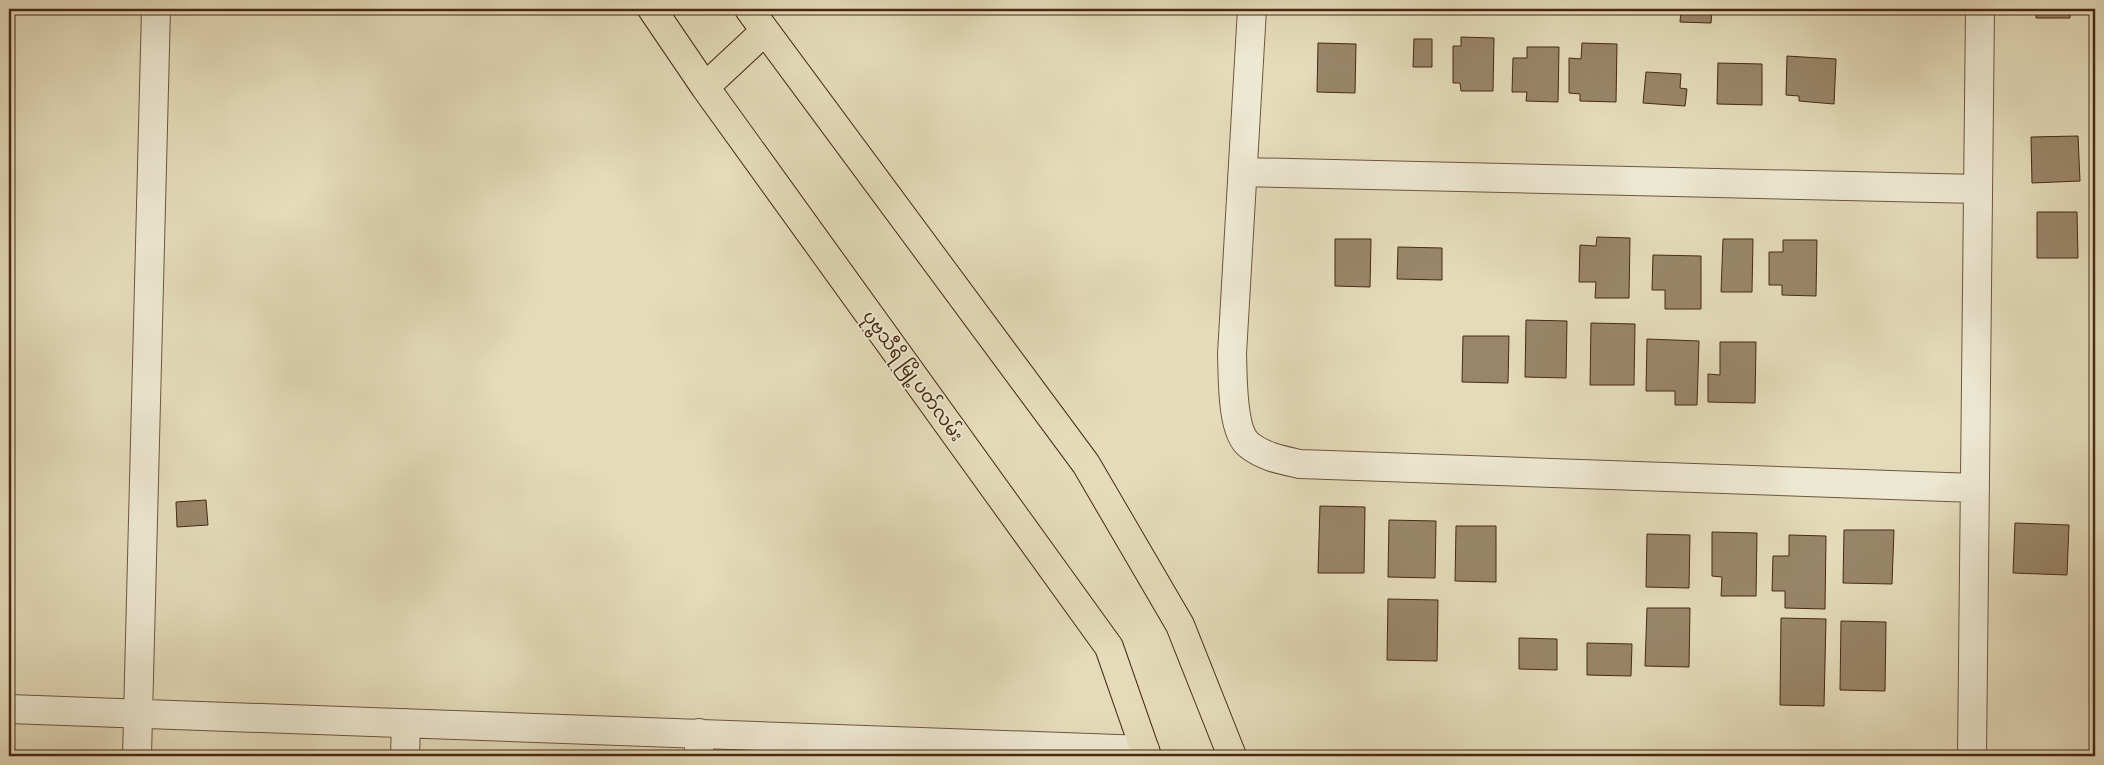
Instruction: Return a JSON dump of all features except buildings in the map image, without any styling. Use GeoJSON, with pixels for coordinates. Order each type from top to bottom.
{"type":"FeatureCollection","features":[{"type":"Feature","properties":{"kind":"main road","name":"ပုဗ္ဗသီရိ မြို့ပတ်လမ်း"},"geometry":{"type":"LineString","coordinates":[[652,9],[705,87],[1109,647],[1146,753]]}},
{"type":"Feature","properties":{"kind":"main road"},"geometry":{"type":"LineString","coordinates":[[749,9],[1086,464],[1180,625],[1232,756]]}},
{"type":"Feature","properties":{"kind":"main road"},"geometry":{"type":"LineString","coordinates":[[705,87],[765,31]]}},
{"type":"Feature","properties":{"kind":"street"},"geometry":{"type":"LineString","coordinates":[[137,756],[156,9]]}},
{"type":"Feature","properties":{"kind":"street"},"geometry":{"type":"LineString","coordinates":[[1252,9],[1232,354],[1234,401],[1240,430],[1247,444],[1270,457],[1300,464],[1975,488]]}},
{"type":"Feature","properties":{"kind":"street"},"geometry":{"type":"LineString","coordinates":[[1972,756],[1980,9]]}},
{"type":"Feature","properties":{"kind":"street"},"geometry":{"type":"LineString","coordinates":[[1243,172],[1978,188]]}},
{"type":"Feature","properties":{"kind":"street"},"geometry":{"type":"LineString","coordinates":[[9,709],[406,723],[699,745],[1146,753]]}},
{"type":"Feature","properties":{"kind":"street"},"geometry":{"type":"LineString","coordinates":[[405,756],[406,723]]}}]}
